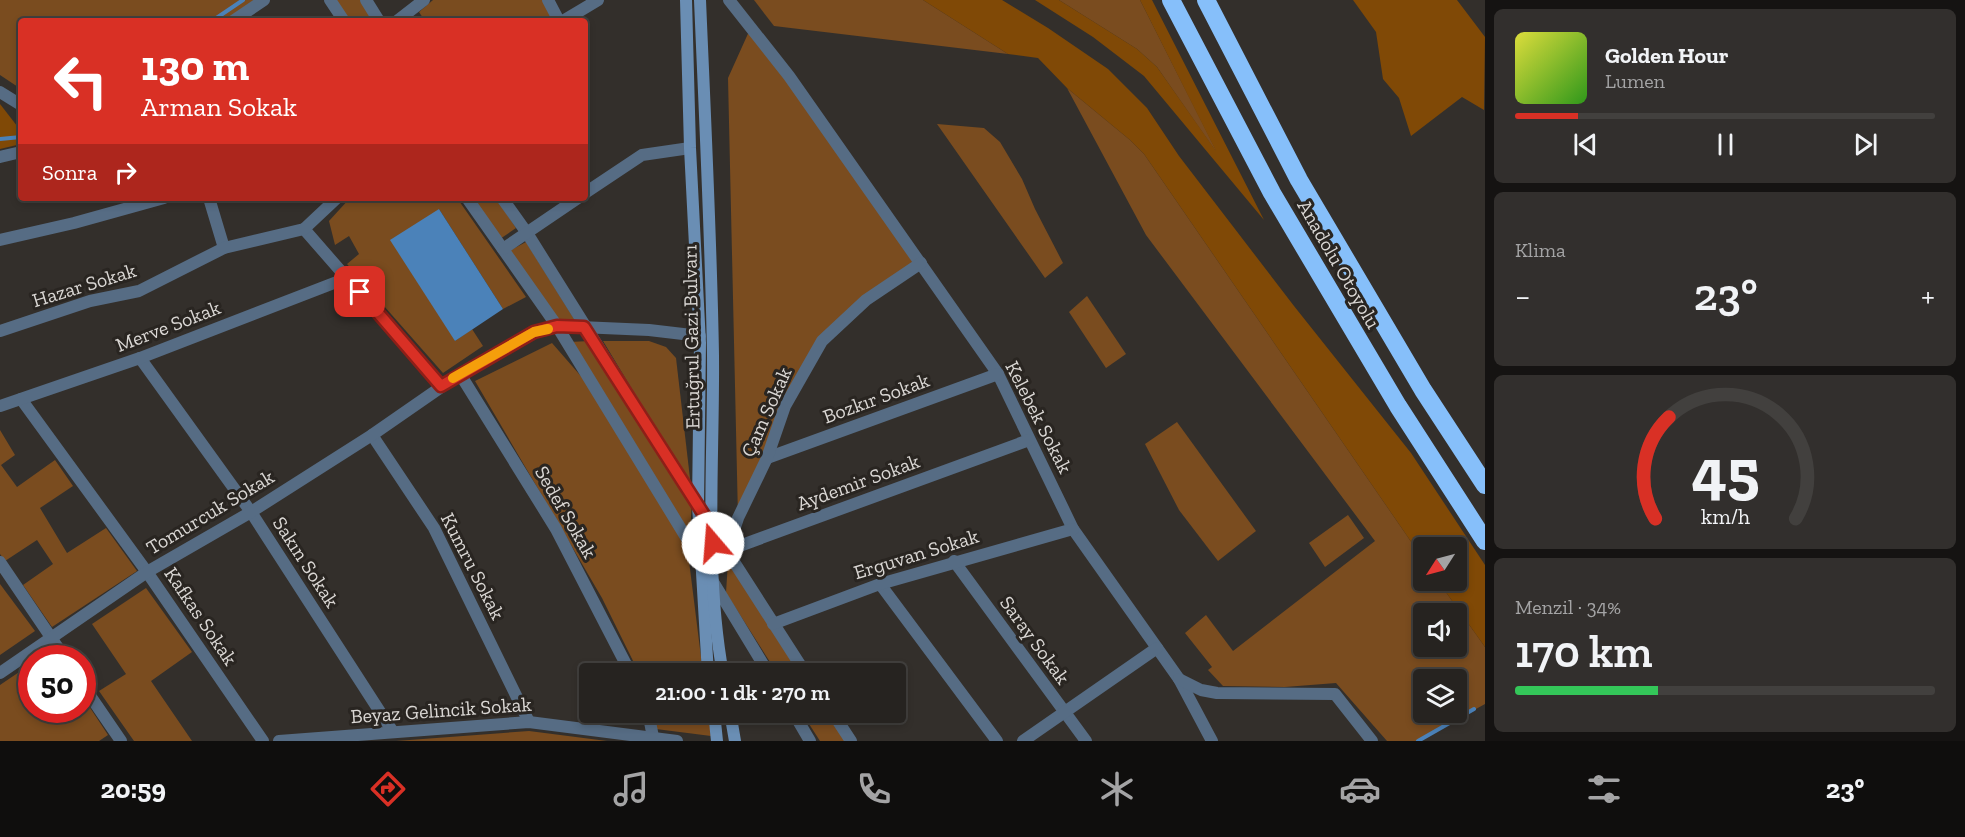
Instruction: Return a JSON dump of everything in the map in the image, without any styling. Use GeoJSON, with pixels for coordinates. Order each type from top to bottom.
{"type":"FeatureCollection","features":[{"type":"Feature","properties":{"kind":"highway","name":"Anadolu Otoyolu"},"geometry":{"type":"LineString","coordinates":[[1171,0],[1272,194],[1409,425],[1485,541]]}},
{"type":"Feature","properties":{"kind":"highway","name":"Anadolu Otoyolu"},"geometry":{"type":"LineString","coordinates":[[1206,0],[1299,180],[1423,390],[1485,485]]}},
{"type":"Feature","properties":{"kind":"main road","name":"Ertuğrul Gazi Bulvarı"},"geometry":{"type":"LineString","coordinates":[[686,0],[690,148],[700,336],[698,505],[707,663]]}},
{"type":"Feature","properties":{"kind":"main road","name":"Ertuğrul Gazi Bulvarı"},"geometry":{"type":"LineString","coordinates":[[700,0],[713,355],[713,583],[721,663]]}},
{"type":"Feature","properties":{"kind":"main road"},"geometry":{"type":"LineString","coordinates":[[715,723],[717,741]]}},
{"type":"Feature","properties":{"kind":"main road"},"geometry":{"type":"LineString","coordinates":[[732,723],[735,741]]}},
{"type":"Feature","properties":{"kind":"street"},"geometry":{"type":"LineString","coordinates":[[237,18],[264,0]]}},
{"type":"Feature","properties":{"kind":"street"},"geometry":{"type":"LineString","coordinates":[[330,0],[342,18]]}},
{"type":"Feature","properties":{"kind":"street"},"geometry":{"type":"LineString","coordinates":[[366,0],[377,18]]}},
{"type":"Feature","properties":{"kind":"street"},"geometry":{"type":"LineString","coordinates":[[401,18],[424,0]]}},
{"type":"Feature","properties":{"kind":"street"},"geometry":{"type":"LineString","coordinates":[[548,0],[559,18]]}},
{"type":"Feature","properties":{"kind":"street"},"geometry":{"type":"LineString","coordinates":[[566,18],[598,0]]}},
{"type":"Feature","properties":{"kind":"street","name":"Kelebek Sokak"},"geometry":{"type":"LineString","coordinates":[[729,0],[789,76],[998,375],[1073,529],[1179,679],[1201,690],[1216,693],[1335,694],[1372,741]]}},
{"type":"Feature","properties":{"kind":"street"},"geometry":{"type":"LineString","coordinates":[[0,92],[18,103]]}},
{"type":"Feature","properties":{"kind":"street"},"geometry":{"type":"LineString","coordinates":[[588,191],[642,155],[690,148]]}},
{"type":"Feature","properties":{"kind":"street"},"geometry":{"type":"LineString","coordinates":[[0,157],[18,153]]}},
{"type":"Feature","properties":{"kind":"street"},"geometry":{"type":"LineString","coordinates":[[0,240],[153,201]]}},
{"type":"Feature","properties":{"kind":"street"},"geometry":{"type":"LineString","coordinates":[[210,201],[224,248]]}},
{"type":"Feature","properties":{"kind":"street","name":"Hazar Sokak"},"geometry":{"type":"LineString","coordinates":[[0,332],[90,301],[139,291],[224,248],[304,229],[334,201]]}},
{"type":"Feature","properties":{"kind":"street"},"geometry":{"type":"LineString","coordinates":[[469,201],[557,326],[762,663]]}},
{"type":"Feature","properties":{"kind":"street"},"geometry":{"type":"LineString","coordinates":[[504,201],[799,663]]}},
{"type":"Feature","properties":{"kind":"street"},"geometry":{"type":"LineString","coordinates":[[503,249],[563,202]]}},
{"type":"Feature","properties":{"kind":"street"},"geometry":{"type":"LineString","coordinates":[[304,229],[441,386]]}},
{"type":"Feature","properties":{"kind":"street","name":"Çam Sokak"},"geometry":{"type":"LineString","coordinates":[[727,551],[738,518],[767,458],[785,406],[822,341],[866,300],[921,263]]}},
{"type":"Feature","properties":{"kind":"street","name":"Merve Sokak"},"geometry":{"type":"LineString","coordinates":[[0,406],[140,358],[347,278]]}},
{"type":"Feature","properties":{"kind":"street","name":"Tomurcuk Sokak"},"geometry":{"type":"LineString","coordinates":[[0,673],[147,572],[251,512],[372,435],[441,386],[534,332],[557,326],[649,330],[700,336]]}},
{"type":"Feature","properties":{"kind":"street","name":"Sakın Sokak"},"geometry":{"type":"LineString","coordinates":[[140,358],[251,512],[393,732]]}},
{"type":"Feature","properties":{"kind":"street","name":"Sedef Sokak"},"geometry":{"type":"LineString","coordinates":[[460,374],[556,529],[625,663]]}},
{"type":"Feature","properties":{"kind":"street","name":"Bozkır Sokak"},"geometry":{"type":"LineString","coordinates":[[767,458],[998,375]]}},
{"type":"Feature","properties":{"kind":"street","name":"Kafkas Sokak"},"geometry":{"type":"LineString","coordinates":[[21,399],[147,572],[263,741]]}},
{"type":"Feature","properties":{"kind":"street","name":"Kumru Sokak"},"geometry":{"type":"LineString","coordinates":[[372,435],[434,528],[529,722]]}},
{"type":"Feature","properties":{"kind":"street","name":"Aydemir Sokak"},"geometry":{"type":"LineString","coordinates":[[701,562],[1029,440]]}},
{"type":"Feature","properties":{"kind":"street","name":"Erguvan Sokak"},"geometry":{"type":"LineString","coordinates":[[773,624],[880,584],[954,561],[1073,529]]}},
{"type":"Feature","properties":{"kind":"street","name":"Saray Sokak"},"geometry":{"type":"LineString","coordinates":[[954,561],[1086,741]]}},
{"type":"Feature","properties":{"kind":"street"},"geometry":{"type":"LineString","coordinates":[[0,562],[56,645]]}},
{"type":"Feature","properties":{"kind":"street"},"geometry":{"type":"LineString","coordinates":[[880,584],[997,741]]}},
{"type":"Feature","properties":{"kind":"street"},"geometry":{"type":"LineString","coordinates":[[1023,741],[1156,648]]}},
{"type":"Feature","properties":{"kind":"street"},"geometry":{"type":"LineString","coordinates":[[1179,679],[1212,741]]}},
{"type":"Feature","properties":{"kind":"street"},"geometry":{"type":"LineString","coordinates":[[96,704],[121,741]]}},
{"type":"Feature","properties":{"kind":"street","name":"Beyaz Gelincik Sokak"},"geometry":{"type":"LineString","coordinates":[[279,741],[529,722],[677,741]]}},
{"type":"Feature","properties":{"kind":"street"},"geometry":{"type":"LineString","coordinates":[[650,723],[653,737]]}},
{"type":"Feature","properties":{"kind":"street"},"geometry":{"type":"LineString","coordinates":[[799,723],[810,741]]}},
{"type":"Feature","properties":{"kind":"street"},"geometry":{"type":"LineString","coordinates":[[839,723],[851,741]]}},
{"type":"Feature","properties":{"kind":"shaded area"},"geometry":{"type":"Polygon","coordinates":[[[0,0],[264,0],[237,18],[18,18],[18,87],[0,75],[0,0]]]}},
{"type":"Feature","properties":{"kind":"shaded area"},"geometry":{"type":"Polygon","coordinates":[[[336,0],[360,0],[372,18],[348,18],[336,0]]]}},
{"type":"Feature","properties":{"kind":"shaded area"},"geometry":{"type":"Polygon","coordinates":[[[433,0],[543,0],[553,18],[423,18],[419,12],[433,0]]]}},
{"type":"Feature","properties":{"kind":"shaded area"},"geometry":{"type":"Polygon","coordinates":[[[754,0],[923,0],[1008,54],[774,26],[754,0]]]}},
{"type":"Feature","properties":{"kind":"shaded area"},"geometry":{"type":"Polygon","coordinates":[[[923,0],[1002,0],[1108,69],[1147,108],[1179,156],[1411,453],[1466,537],[1413,537],[1413,544],[1144,154],[1067,88],[1038,58],[1008,54],[923,0]]]}},
{"type":"Feature","properties":{"kind":"shaded area"},"geometry":{"type":"Polygon","coordinates":[[[1035,0],[1059,0],[1137,49],[1157,67],[1216,151],[1140,0],[1152,0],[1264,220],[1144,76],[1093,37],[1035,0]]]}},
{"type":"Feature","properties":{"kind":"shaded area"},"geometry":{"type":"Polygon","coordinates":[[[1059,0],[1140,0],[1219,156],[1157,67],[1137,49],[1059,0]]]}},
{"type":"Feature","properties":{"kind":"shaded area"},"geometry":{"type":"Polygon","coordinates":[[[1353,0],[1457,0],[1485,37],[1484,110],[1462,97],[1411,136],[1399,98],[1383,79],[1376,32],[1353,0]]]}},
{"type":"Feature","properties":{"kind":"shaded area"},"geometry":{"type":"Polygon","coordinates":[[[751,27],[921,263],[822,341],[738,518],[728,78],[751,27]]]}},
{"type":"Feature","properties":{"kind":"shaded area"},"geometry":{"type":"Polygon","coordinates":[[[1067,88],[1144,154],[1413,544],[1413,591],[1445,591],[1454,603],[1413,603],[1413,657],[1467,657],[1467,622],[1485,647],[1485,704],[1467,714],[1467,669],[1413,669],[1413,723],[1451,723],[1418,741],[1387,741],[1336,683],[1285,687],[1223,686],[1208,670],[1212,667],[1185,633],[1206,615],[1233,651],[1375,541],[1146,235],[1067,88]]]}},
{"type":"Feature","properties":{"kind":"shaded area"},"geometry":{"type":"Polygon","coordinates":[[[0,104],[18,127],[18,145],[0,149],[0,104]]]}},
{"type":"Feature","properties":{"kind":"shaded area"},"geometry":{"type":"Polygon","coordinates":[[[937,124],[984,128],[1000,142],[1022,179],[1063,263],[1045,278],[937,124]]]}},
{"type":"Feature","properties":{"kind":"shaded area"},"geometry":{"type":"Polygon","coordinates":[[[347,201],[459,201],[526,297],[503,309],[439,209],[455,341],[472,329],[483,346],[443,373],[347,264],[359,254],[349,236],[335,245],[329,221],[347,201]]]}},
{"type":"Feature","properties":{"kind":"shaded area"},"geometry":{"type":"Polygon","coordinates":[[[473,201],[498,201],[516,228],[500,239],[473,201]]]}},
{"type":"Feature","properties":{"kind":"shaded area"},"geometry":{"type":"Polygon","coordinates":[[[526,242],[576,322],[557,322],[509,251],[526,242]]]}},
{"type":"Feature","properties":{"kind":"shaded area"},"geometry":{"type":"Polygon","coordinates":[[[1087,296],[1126,354],[1106,368],[1069,312],[1087,296]]]}},
{"type":"Feature","properties":{"kind":"shaded area"},"geometry":{"type":"Polygon","coordinates":[[[590,341],[692,501],[690,534],[569,342],[590,341]]]}},
{"type":"Feature","properties":{"kind":"shaded area"},"geometry":{"type":"Polygon","coordinates":[[[603,341],[649,341],[666,347],[676,358],[691,487],[603,341]]]}},
{"type":"Feature","properties":{"kind":"shaded area"},"geometry":{"type":"Polygon","coordinates":[[[552,343],[586,382],[687,545],[702,663],[634,663],[602,598],[475,381],[552,343]]]}},
{"type":"Feature","properties":{"kind":"shaded area"},"geometry":{"type":"Polygon","coordinates":[[[1177,422],[1256,531],[1218,561],[1179,510],[1145,444],[1177,422]]]}},
{"type":"Feature","properties":{"kind":"shaded area"},"geometry":{"type":"Polygon","coordinates":[[[0,430],[15,455],[1,465],[17,487],[55,460],[73,486],[40,508],[67,553],[106,528],[137,571],[52,627],[23,585],[53,564],[37,540],[5,561],[0,554],[0,430]]]}},
{"type":"Feature","properties":{"kind":"shaded area"},"geometry":{"type":"Polygon","coordinates":[[[1348,515],[1364,538],[1325,567],[1309,543],[1348,515]]]}},
{"type":"Feature","properties":{"kind":"shaded area"},"geometry":{"type":"Polygon","coordinates":[[[1467,538],[1485,565],[1485,647],[1467,622],[1467,603],[1454,603],[1445,591],[1467,591],[1467,538]]]}},
{"type":"Feature","properties":{"kind":"shaded area"},"geometry":{"type":"Polygon","coordinates":[[[728,561],[794,663],[771,663],[726,593],[728,561]]]}},
{"type":"Feature","properties":{"kind":"shaded area"},"geometry":{"type":"Polygon","coordinates":[[[0,584],[35,631],[0,655],[0,584]]]}},
{"type":"Feature","properties":{"kind":"shaded area"},"geometry":{"type":"Polygon","coordinates":[[[146,588],[192,652],[151,681],[192,741],[134,741],[99,691],[126,674],[92,624],[146,588]]]}},
{"type":"Feature","properties":{"kind":"shaded area"},"geometry":{"type":"Polygon","coordinates":[[[18,673],[18,723],[96,723],[96,717],[108,735],[99,741],[0,741],[0,685],[18,673]]]}},
{"type":"Feature","properties":{"kind":"shaded area"},"geometry":{"type":"Polygon","coordinates":[[[655,723],[709,723],[711,736],[656,729],[655,723]]]}},
{"type":"Feature","properties":{"kind":"shaded area"},"geometry":{"type":"Polygon","coordinates":[[[808,723],[833,723],[845,741],[820,741],[808,723]]]}},
{"type":"Feature","properties":{"kind":"shaded area"},"geometry":{"type":"Polygon","coordinates":[[[529,731],[607,741],[396,741],[529,731]]]}},
{"type":"Feature","properties":{"kind":"water"},"geometry":{"type":"Polygon","coordinates":[[[439,209],[503,309],[455,341],[390,240],[439,209]]]}},
{"type":"Feature","properties":{"kind":"waterway"},"geometry":{"type":"LineString","coordinates":[[216,18],[243,0]]}},
{"type":"Feature","properties":{"kind":"waterway"},"geometry":{"type":"LineString","coordinates":[[0,139],[18,137]]}},
{"type":"Feature","properties":{"kind":"waterway"},"geometry":{"type":"LineString","coordinates":[[1418,741],[1474,709]]}},
{"type":"Feature","properties":{"kind":"slow traffic"},"geometry":{"type":"LineString","coordinates":[[453,378],[534,332],[548,329]]}},
{"type":"Feature","properties":{"kind":"route"},"geometry":{"type":"LineString","coordinates":[[360,292],[441,386],[534,332],[557,326],[584,327],[713,529],[713,543]]}}]}
